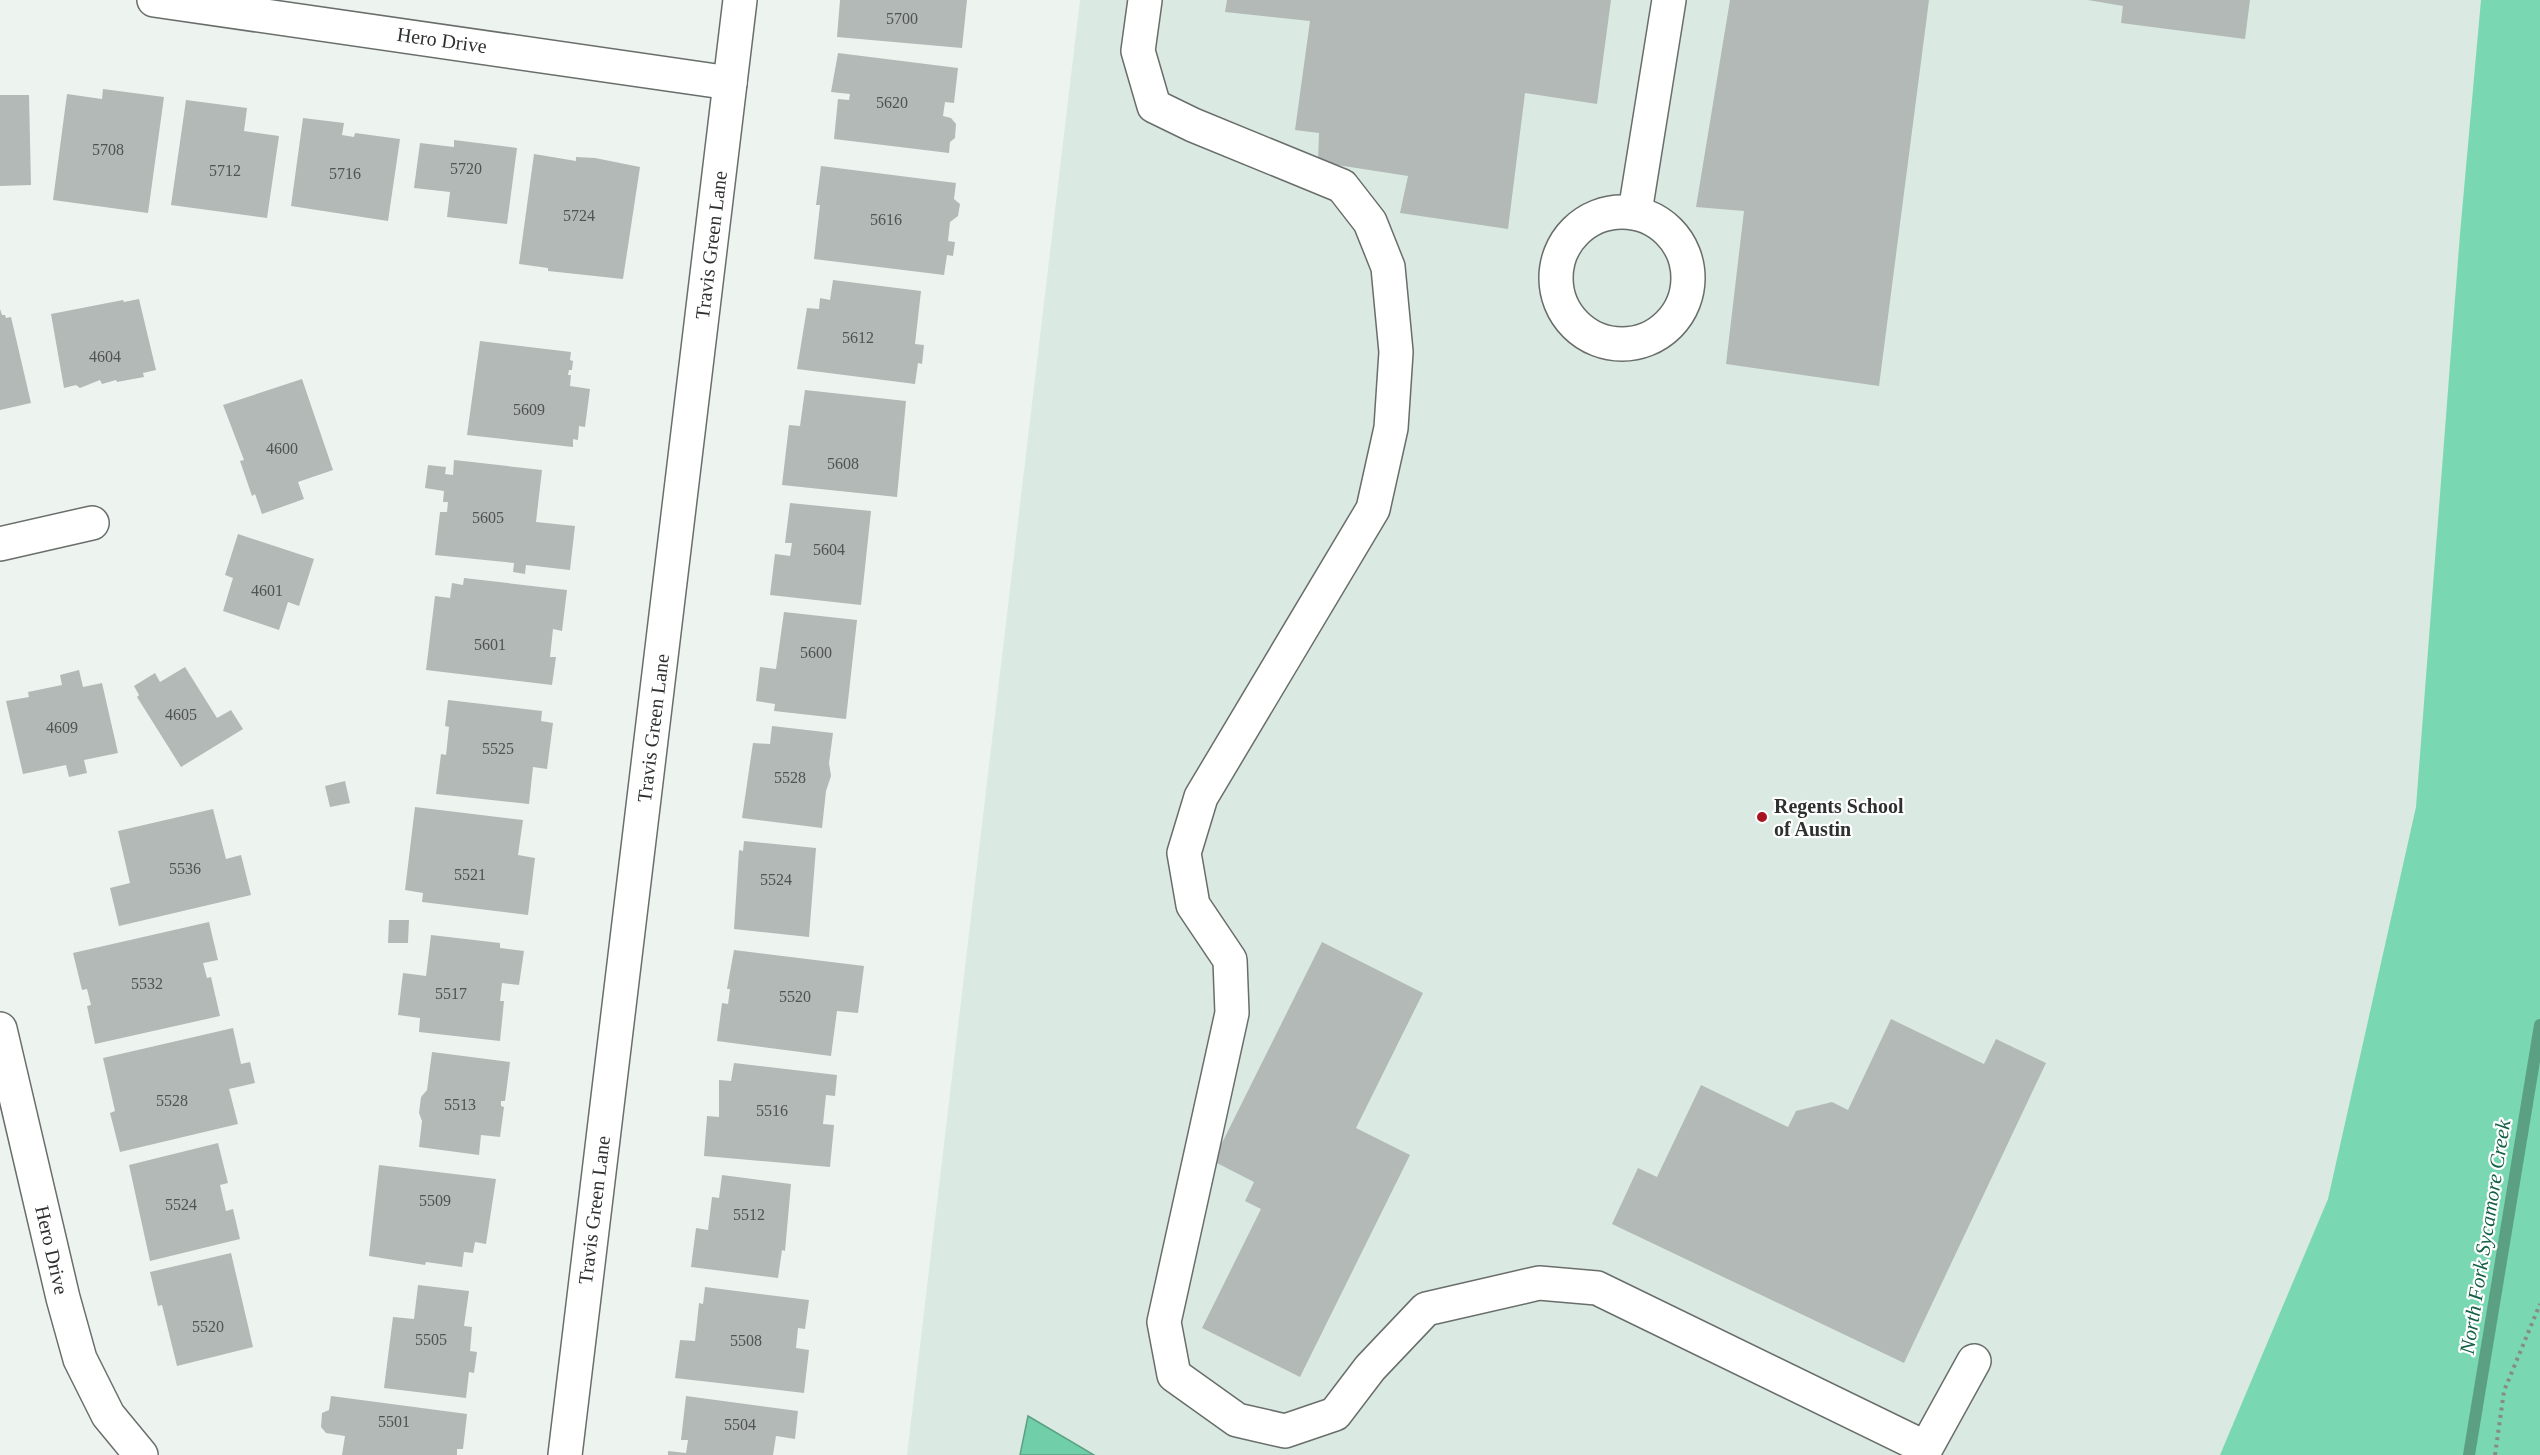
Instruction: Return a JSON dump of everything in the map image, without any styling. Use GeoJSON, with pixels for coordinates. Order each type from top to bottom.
{"type":"FeatureCollection","features":[{"type":"Feature","properties":{"kind":"street","name":"Hero Drive"},"geometry":{"type":"LineString","coordinates":[[154,0],[730,83]]}},
{"type":"Feature","properties":{"kind":"street","name":"Travis Green Lane"},"geometry":{"type":"LineString","coordinates":[[565,1455],[740,0]]}},
{"type":"Feature","properties":{"kind":"street"},"geometry":{"type":"LineString","coordinates":[[1145,0],[1138,51],[1154,106],[1193,125],[1342,186],[1370,222],[1388,267],[1396,352],[1391,428],[1373,509],[1201,797],[1184,853],[1193,905],[1230,960],[1232,1013],[1164,1322],[1174,1376],[1237,1420],[1285,1431],[1335,1414],[1370,1368],[1426,1309],[1539,1283],[1597,1288],[1926,1448],[1974,1361]]}},
{"type":"Feature","properties":{"kind":"street"},"geometry":{"type":"LineString","coordinates":[[1635,212],[1669,0]]}},
{"type":"Feature","properties":{"kind":"street"},"geometry":{"type":"LineString","coordinates":[[1613,212],[1635,212],[1656,220],[1673,235],[1685,255],[1689,277],[1685,300],[1675,319],[1658,335],[1637,343],[1614,345],[1593,338],[1575,326],[1563,308],[1556,288],[1556,267],[1563,247],[1576,230],[1594,218],[1613,212]]}},
{"type":"Feature","properties":{"kind":"street"},"geometry":{"type":"LineString","coordinates":[[0,544],[92,523]]}},
{"type":"Feature","properties":{"kind":"street","name":"Hero Drive"},"geometry":{"type":"LineString","coordinates":[[0,1029],[63,1298],[80,1359],[108,1415],[141,1455]]}},
{"type":"Feature","properties":{"kind":"path"},"geometry":{"type":"LineString","coordinates":[[2495,1455],[2504,1391],[2540,1304]]}},
{"type":"Feature","properties":{"kind":"shaded area","name":"Regents School of Austin"},"geometry":{"type":"Polygon","coordinates":[[[1080,0],[2540,0],[2540,1455],[907,1455],[1080,0]]]}},
{"type":"Feature","properties":{"kind":"shaded area"},"geometry":{"type":"Polygon","coordinates":[[[2481,0],[2540,0],[2540,1455],[2220,1455],[2328,1199],[2416,807],[2460,234],[2481,0]]]}},
{"type":"Feature","properties":{"kind":"shaded area"},"geometry":{"type":"Polygon","coordinates":[[[1028,1416],[1094,1455],[1020,1455],[1028,1416]]]}},
{"type":"Feature","properties":{"kind":"building"},"geometry":{"type":"Polygon","coordinates":[[[840,0],[967,0],[962,48],[837,37],[840,0]]]}},
{"type":"Feature","properties":{"kind":"building"},"geometry":{"type":"Polygon","coordinates":[[[1227,0],[1611,0],[1597,104],[1525,93],[1508,229],[1400,213],[1408,176],[1318,162],[1319,133],[1295,130],[1310,21],[1225,12],[1227,0]]]}},
{"type":"Feature","properties":{"kind":"building"},"geometry":{"type":"Polygon","coordinates":[[[1730,0],[1929,0],[1879,386],[1726,364],[1744,211],[1696,207],[1730,0]]]}},
{"type":"Feature","properties":{"kind":"building"},"geometry":{"type":"Polygon","coordinates":[[[2088,0],[2250,0],[2245,39],[2121,23],[2123,6],[2088,0]]]}},
{"type":"Feature","properties":{"kind":"building"},"geometry":{"type":"Polygon","coordinates":[[[838,53],[958,68],[954,103],[945,102],[943,116],[951,118],[956,124],[955,138],[950,142],[949,153],[834,139],[838,99],[849,100],[850,94],[831,92],[838,53]]]}},
{"type":"Feature","properties":{"kind":"building"},"geometry":{"type":"Polygon","coordinates":[[[103,89],[164,97],[148,213],[53,200],[67,94],[102,99],[103,89]]]}},
{"type":"Feature","properties":{"kind":"building"},"geometry":{"type":"Polygon","coordinates":[[[0,95],[29,95],[31,185],[0,186],[0,95]]]}},
{"type":"Feature","properties":{"kind":"building"},"geometry":{"type":"Polygon","coordinates":[[[186,100],[247,108],[244,131],[279,136],[267,218],[171,205],[186,100]]]}},
{"type":"Feature","properties":{"kind":"building"},"geometry":{"type":"Polygon","coordinates":[[[303,118],[344,123],[342,135],[354,137],[355,133],[400,139],[388,221],[291,206],[303,118]]]}},
{"type":"Feature","properties":{"kind":"building"},"geometry":{"type":"Polygon","coordinates":[[[454,140],[517,148],[507,224],[447,217],[450,192],[414,188],[420,143],[454,147],[454,140]]]}},
{"type":"Feature","properties":{"kind":"building"},"geometry":{"type":"Polygon","coordinates":[[[534,154],[576,161],[576,157],[595,158],[640,167],[623,279],[548,271],[548,268],[519,264],[534,154]]]}},
{"type":"Feature","properties":{"kind":"building"},"geometry":{"type":"Polygon","coordinates":[[[821,166],[956,183],[954,199],[960,204],[958,216],[950,222],[948,241],[955,242],[953,256],[947,255],[944,275],[814,259],[820,205],[816,205],[821,166]]]}},
{"type":"Feature","properties":{"kind":"building"},"geometry":{"type":"Polygon","coordinates":[[[833,280],[921,291],[915,344],[924,345],[922,364],[918,363],[915,384],[797,369],[807,308],[819,309],[820,298],[830,300],[833,280]]]}},
{"type":"Feature","properties":{"kind":"building"},"geometry":{"type":"Polygon","coordinates":[[[139,299],[156,370],[143,373],[144,377],[102,384],[100,380],[80,388],[76,385],[64,388],[51,314],[139,299]]]}},
{"type":"Feature","properties":{"kind":"building"},"geometry":{"type":"Polygon","coordinates":[[[0,309],[6,318],[11,317],[31,403],[0,410],[0,309]]]}},
{"type":"Feature","properties":{"kind":"building"},"geometry":{"type":"Polygon","coordinates":[[[480,341],[571,352],[572,370],[569,370],[568,375],[571,375],[570,386],[590,389],[585,427],[579,426],[578,440],[573,439],[573,447],[467,435],[480,341]]]}},
{"type":"Feature","properties":{"kind":"building"},"geometry":{"type":"Polygon","coordinates":[[[302,379],[333,470],[298,482],[304,499],[262,514],[255,494],[252,496],[240,461],[244,460],[223,405],[302,379]]]}},
{"type":"Feature","properties":{"kind":"building"},"geometry":{"type":"Polygon","coordinates":[[[805,390],[906,401],[897,497],[782,485],[789,425],[800,426],[805,390]]]}},
{"type":"Feature","properties":{"kind":"building"},"geometry":{"type":"Polygon","coordinates":[[[454,460],[542,470],[536,522],[575,526],[570,570],[526,565],[525,574],[513,572],[514,563],[435,555],[440,512],[447,512],[448,502],[443,502],[444,491],[425,488],[428,465],[446,467],[445,474],[453,475],[454,460]]]}},
{"type":"Feature","properties":{"kind":"building"},"geometry":{"type":"Polygon","coordinates":[[[790,503],[871,511],[861,605],[770,595],[775,554],[790,556],[792,543],[785,543],[790,503]]]}},
{"type":"Feature","properties":{"kind":"building"},"geometry":{"type":"Polygon","coordinates":[[[238,534],[314,559],[299,606],[288,602],[279,630],[223,611],[233,578],[225,575],[238,534]]]}},
{"type":"Feature","properties":{"kind":"building"},"geometry":{"type":"Polygon","coordinates":[[[464,578],[567,590],[562,631],[553,629],[550,657],[556,657],[552,685],[426,670],[435,596],[450,598],[452,583],[463,585],[464,578]]]}},
{"type":"Feature","properties":{"kind":"building"},"geometry":{"type":"Polygon","coordinates":[[[784,612],[857,620],[846,719],[774,711],[775,704],[756,701],[760,667],[776,669],[784,612]]]}},
{"type":"Feature","properties":{"kind":"building"},"geometry":{"type":"Polygon","coordinates":[[[185,667],[217,718],[231,710],[243,729],[181,767],[137,697],[139,695],[134,686],[155,673],[160,682],[185,667]]]}},
{"type":"Feature","properties":{"kind":"building"},"geometry":{"type":"Polygon","coordinates":[[[79,670],[83,687],[102,683],[118,753],[84,760],[87,773],[69,777],[66,765],[23,774],[6,701],[29,697],[28,692],[62,685],[60,675],[79,670]]]}},
{"type":"Feature","properties":{"kind":"building"},"geometry":{"type":"Polygon","coordinates":[[[448,700],[542,711],[541,721],[553,723],[547,769],[533,767],[529,804],[436,794],[441,754],[446,755],[449,727],[445,726],[448,700]]]}},
{"type":"Feature","properties":{"kind":"building"},"geometry":{"type":"Polygon","coordinates":[[[772,726],[833,733],[829,763],[831,776],[826,791],[822,828],[742,818],[753,743],[770,744],[772,726]]]}},
{"type":"Feature","properties":{"kind":"building"},"geometry":{"type":"Polygon","coordinates":[[[345,781],[350,803],[330,807],[325,786],[345,781]]]}},
{"type":"Feature","properties":{"kind":"building"},"geometry":{"type":"Polygon","coordinates":[[[415,807],[523,820],[518,855],[535,858],[528,915],[422,902],[423,893],[405,890],[415,807]]]}},
{"type":"Feature","properties":{"kind":"building"},"geometry":{"type":"Polygon","coordinates":[[[213,809],[226,859],[241,855],[251,895],[119,926],[110,888],[130,883],[118,831],[213,809]]]}},
{"type":"Feature","properties":{"kind":"building"},"geometry":{"type":"Polygon","coordinates":[[[744,841],[816,848],[809,937],[734,929],[739,850],[743,851],[744,841]]]}},
{"type":"Feature","properties":{"kind":"building"},"geometry":{"type":"Polygon","coordinates":[[[389,920],[409,920],[408,943],[388,943],[389,920]]]}},
{"type":"Feature","properties":{"kind":"building"},"geometry":{"type":"Polygon","coordinates":[[[209,922],[218,960],[203,963],[207,978],[211,977],[220,1016],[95,1044],[87,1006],[91,1005],[87,989],[82,990],[73,953],[209,922]]]}},
{"type":"Feature","properties":{"kind":"building"},"geometry":{"type":"Polygon","coordinates":[[[431,935],[500,943],[500,948],[524,951],[519,985],[502,983],[500,1001],[504,1001],[500,1041],[419,1032],[420,1018],[398,1015],[403,973],[426,976],[431,935]]]}},
{"type":"Feature","properties":{"kind":"building"},"geometry":{"type":"Polygon","coordinates":[[[1322,942],[1423,993],[1356,1128],[1410,1155],[1300,1377],[1202,1328],[1261,1209],[1245,1201],[1254,1182],[1213,1161],[1322,942]]]}},
{"type":"Feature","properties":{"kind":"building"},"geometry":{"type":"Polygon","coordinates":[[[734,950],[864,966],[858,1013],[837,1011],[831,1056],[717,1041],[722,1003],[728,1004],[730,989],[727,989],[734,950]]]}},
{"type":"Feature","properties":{"kind":"building"},"geometry":{"type":"Polygon","coordinates":[[[1891,1019],[1984,1064],[1996,1039],[2046,1063],[1904,1363],[1612,1224],[1638,1168],[1657,1177],[1701,1085],[1788,1127],[1796,1111],[1832,1102],[1848,1110],[1891,1019]]]}},
{"type":"Feature","properties":{"kind":"building"},"geometry":{"type":"Polygon","coordinates":[[[233,1028],[241,1064],[250,1062],[255,1083],[229,1089],[238,1124],[120,1152],[110,1113],[115,1111],[103,1058],[233,1028]]]}},
{"type":"Feature","properties":{"kind":"building"},"geometry":{"type":"Polygon","coordinates":[[[432,1052],[510,1062],[505,1101],[501,1101],[501,1106],[504,1107],[500,1137],[481,1135],[479,1155],[419,1147],[422,1121],[419,1113],[421,1097],[427,1090],[432,1052]]]}},
{"type":"Feature","properties":{"kind":"building"},"geometry":{"type":"Polygon","coordinates":[[[734,1063],[837,1075],[835,1096],[826,1095],[823,1124],[834,1125],[830,1167],[704,1156],[707,1116],[719,1117],[719,1080],[731,1081],[734,1063]]]}},
{"type":"Feature","properties":{"kind":"building"},"geometry":{"type":"Polygon","coordinates":[[[218,1143],[228,1183],[220,1185],[226,1211],[233,1209],[240,1239],[150,1261],[129,1165],[218,1143]]]}},
{"type":"Feature","properties":{"kind":"building"},"geometry":{"type":"Polygon","coordinates":[[[379,1165],[496,1179],[486,1244],[475,1242],[473,1253],[464,1252],[462,1267],[426,1262],[425,1265],[369,1256],[379,1165]]]}},
{"type":"Feature","properties":{"kind":"building"},"geometry":{"type":"Polygon","coordinates":[[[722,1175],[791,1184],[785,1251],[782,1250],[778,1278],[691,1267],[696,1228],[708,1230],[712,1197],[719,1198],[722,1175]]]}},
{"type":"Feature","properties":{"kind":"building"},"geometry":{"type":"Polygon","coordinates":[[[231,1253],[253,1347],[177,1366],[162,1305],[158,1306],[150,1272],[231,1253]]]}},
{"type":"Feature","properties":{"kind":"building"},"geometry":{"type":"Polygon","coordinates":[[[418,1285],[469,1291],[464,1326],[472,1327],[470,1351],[477,1352],[474,1373],[469,1372],[466,1398],[384,1388],[393,1317],[414,1319],[418,1285]]]}},
{"type":"Feature","properties":{"kind":"building"},"geometry":{"type":"Polygon","coordinates":[[[705,1287],[809,1300],[805,1329],[798,1328],[796,1348],[809,1350],[804,1393],[675,1378],[680,1340],[695,1341],[699,1303],[703,1304],[705,1287]]]}},
{"type":"Feature","properties":{"kind":"building"},"geometry":{"type":"Polygon","coordinates":[[[331,1396],[467,1414],[463,1449],[457,1449],[457,1455],[342,1455],[345,1436],[326,1433],[321,1427],[322,1413],[329,1410],[331,1396]]]}},
{"type":"Feature","properties":{"kind":"building"},"geometry":{"type":"Polygon","coordinates":[[[686,1396],[798,1411],[795,1439],[776,1436],[773,1455],[668,1455],[668,1451],[686,1453],[688,1440],[681,1440],[686,1396]]]}},
{"type":"Feature","properties":{"kind":"waterway","name":"North Fork Sycamore Creek"},"geometry":{"type":"LineString","coordinates":[[2469,1455],[2540,1025]]}},
{"type":"Feature","properties":{"kind":"place","name":"Regents School of Austin"},"geometry":{"type":"Point","coordinates":[1762,817]}}]}
